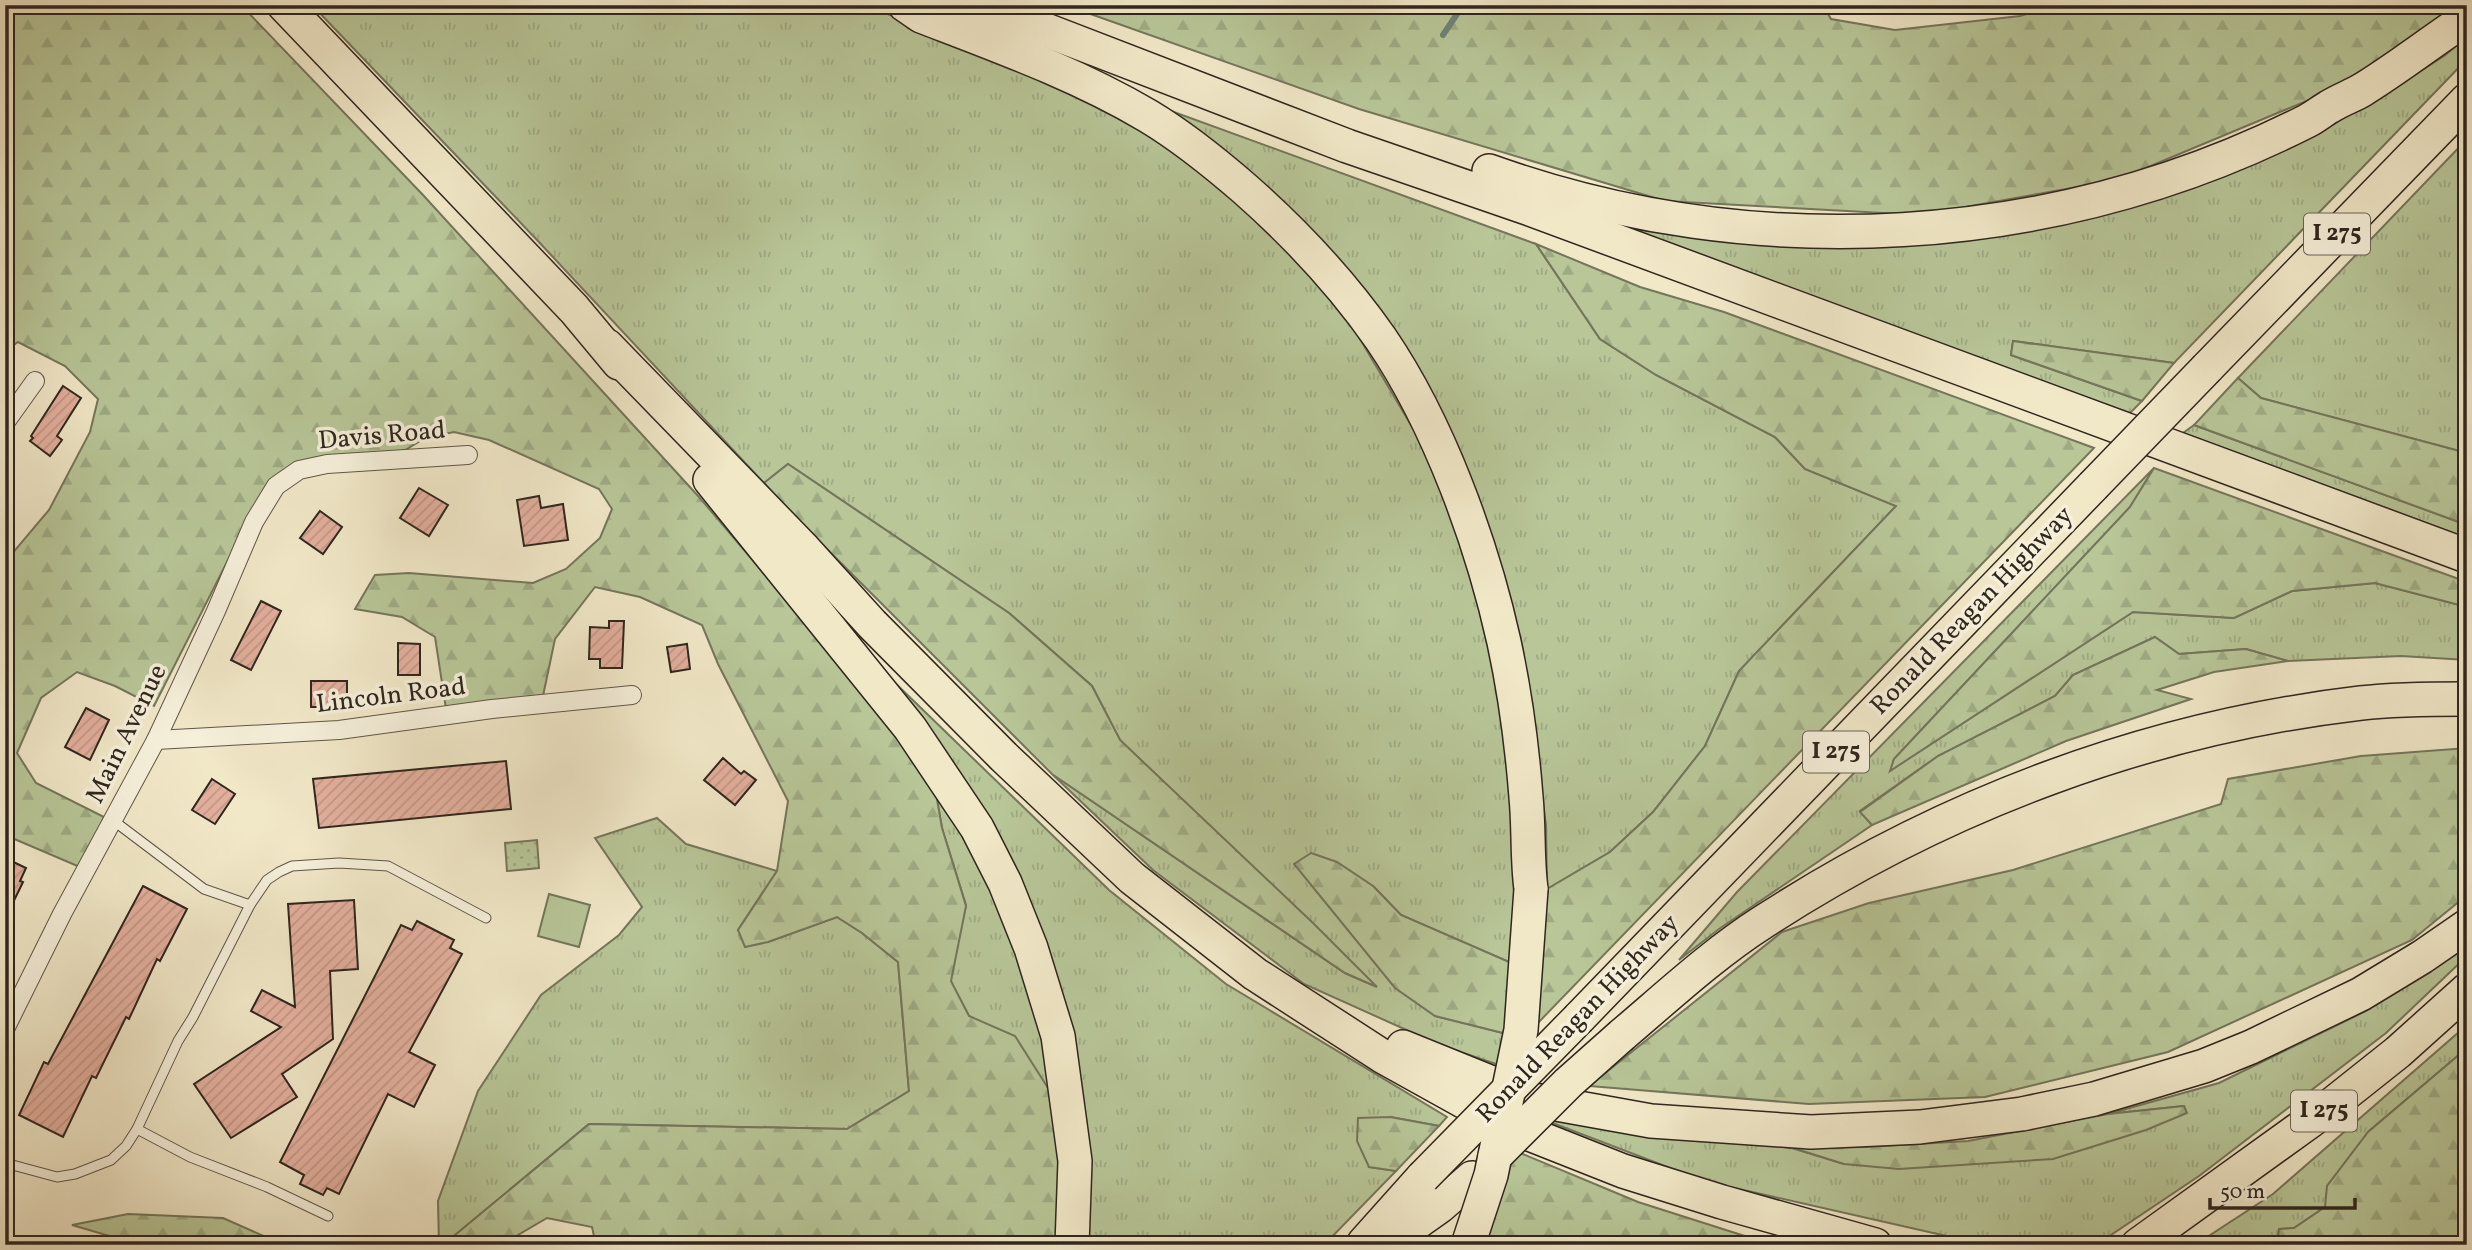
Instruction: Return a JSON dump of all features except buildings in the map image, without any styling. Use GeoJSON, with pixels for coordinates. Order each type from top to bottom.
{"type":"FeatureCollection","features":[{"type":"Feature","properties":{"kind":"highway"},"geometry":{"type":"LineString","coordinates":[[284,5],[607,346],[804,549],[872,624],[1004,758],[1132,878],[1241,963],[1382,1056],[1527,1133],[1623,1171],[1734,1206],[1875,1245]]}},
{"type":"Feature","properties":{"kind":"highway"},"geometry":{"type":"LineString","coordinates":[[905,5],[921,16],[1047,65],[1108,94],[1152,118],[1220,168],[1285,225],[1327,269],[1381,339],[1442,450],[1488,576],[1505,646],[1517,710],[1526,797],[1531,889],[1519,1041],[1491,1175],[1468,1245]]}},
{"type":"Feature","properties":{"kind":"highway"},"geometry":{"type":"LineString","coordinates":[[974,5],[1292,125],[1530,209],[2467,556]]}},
{"type":"Feature","properties":{"kind":"highway"},"geometry":{"type":"LineString","coordinates":[[1292,125],[1403,144],[1595,204],[1667,218],[1787,232],[1903,232],[1982,223],[2088,202],[2164,180],[2246,149],[2311,119],[2362,90],[2467,18]]}},
{"type":"Feature","properties":{"kind":"highway","name":"Ronald Reagan Highway"},"geometry":{"type":"LineString","coordinates":[[1362,1245],[1423,1177],[2467,100]]}},
{"type":"Feature","properties":{"kind":"highway"},"geometry":{"type":"LineString","coordinates":[[607,346],[705,474],[816,608],[910,728],[977,828],[1005,883],[1031,948],[1058,1036],[1075,1161],[1072,1245]]}},
{"type":"Feature","properties":{"kind":"highway"},"geometry":{"type":"LineString","coordinates":[[1385,1245],[1440,1206],[1472,1178],[1568,1083],[1699,970],[1760,923],[1835,877],[1913,835],[2003,795],[2087,763],[2175,738],[2254,719],[2363,703],[2467,699]]}},
{"type":"Feature","properties":{"kind":"highway"},"geometry":{"type":"LineString","coordinates":[[1301,1004],[1534,1100],[1651,1121],[1811,1132],[1920,1127],[2022,1114],[2094,1099],[2204,1066],[2251,1047],[2361,994],[2467,926]]}},
{"type":"Feature","properties":{"kind":"highway","name":"I 275"},"geometry":{"type":"LineString","coordinates":[[2138,1245],[2320,1114],[2398,1052],[2467,990]]}},
{"type":"Feature","properties":{"kind":"street"},"geometry":{"type":"LineString","coordinates":[[5,423],[35,381]]}},
{"type":"Feature","properties":{"kind":"street","name":"Davis Road"},"geometry":{"type":"LineString","coordinates":[[299,470],[327,464],[468,455]]}},
{"type":"Feature","properties":{"kind":"street","name":"Main Avenue"},"geometry":{"type":"LineString","coordinates":[[5,1029],[62,914],[156,740],[254,522],[276,486],[299,470]]}},
{"type":"Feature","properties":{"kind":"street","name":"Lincoln Road"},"geometry":{"type":"LineString","coordinates":[[156,740],[339,730],[504,708],[632,695]]}},
{"type":"Feature","properties":{"kind":"lane"},"geometry":{"type":"LineString","coordinates":[[114,821],[204,889],[250,905]]}},
{"type":"Feature","properties":{"kind":"lane"},"geometry":{"type":"LineString","coordinates":[[5,1163],[57,1177],[75,1174],[111,1160],[127,1146],[178,1041],[250,905],[267,880],[292,866],[339,863],[388,866],[486,918]]}},
{"type":"Feature","properties":{"kind":"lane"},"geometry":{"type":"LineString","coordinates":[[137,1129],[190,1157],[267,1186],[328,1216]]}},
{"type":"Feature","properties":{"kind":"green space"},"geometry":{"type":"Polygon","coordinates":[[[5,5],[241,5],[423,195],[699,497],[862,689],[935,788],[942,828],[966,906],[951,981],[969,1016],[1015,1036],[1055,1099],[1060,1173],[1058,1245],[596,1245],[592,1227],[547,1218],[501,1245],[443,1245],[589,1124],[847,1129],[909,1091],[898,962],[837,917],[768,942],[745,947],[738,930],[777,871],[788,801],[718,664],[702,625],[640,597],[595,587],[555,639],[543,696],[446,709],[435,637],[402,617],[355,609],[375,575],[409,573],[533,583],[566,569],[600,538],[612,509],[599,489],[489,440],[454,432],[425,438],[402,452],[313,458],[282,471],[260,497],[154,706],[115,686],[77,672],[41,698],[17,753],[36,783],[104,817],[82,868],[5,835],[5,562],[49,510],[90,432],[98,399],[65,366],[18,342],[5,351],[5,5]]]}},
{"type":"Feature","properties":{"kind":"green space"},"geometry":{"type":"Polygon","coordinates":[[[312,5],[866,5],[1023,70],[1159,138],[1294,250],[1341,307],[1427,452],[1489,624],[1512,747],[1516,965],[1401,915],[1373,886],[1435,1016],[1507,1034],[1505,1059],[1496,1064],[1440,1045],[1304,984],[1153,870],[1052,774],[1345,973],[1375,986],[1120,740],[1092,686],[1009,613],[788,464],[764,483],[312,5]]]}},
{"type":"Feature","properties":{"kind":"green space"},"geometry":{"type":"Polygon","coordinates":[[[1065,5],[1823,5],[1831,19],[1895,30],[2020,16],[2055,5],[2456,5],[2347,84],[2117,180],[1920,215],[1665,201],[1359,109],[1065,5]]]}},
{"type":"Feature","properties":{"kind":"green space"},"geometry":{"type":"Polygon","coordinates":[[[2467,37],[2467,59],[2174,363],[2013,341],[2011,355],[2142,401],[2130,413],[1773,284],[1612,221],[1703,239],[1929,244],[2085,220],[2223,173],[2377,99],[2444,56],[2467,37]]]}},
{"type":"Feature","properties":{"kind":"green space"},"geometry":{"type":"Polygon","coordinates":[[[1141,100],[1536,244],[1600,339],[1656,375],[1775,437],[1805,469],[1896,506],[1739,671],[1705,746],[1653,812],[1610,852],[1547,889],[1546,825],[1526,674],[1503,584],[1462,455],[1398,344],[1141,100]]]}},
{"type":"Feature","properties":{"kind":"green space"},"geometry":{"type":"Polygon","coordinates":[[[2467,139],[2467,453],[2261,398],[2238,378],[2467,139]]]}},
{"type":"Feature","properties":{"kind":"green space"},"geometry":{"type":"Polygon","coordinates":[[[1536,244],[1640,287],[1724,312],[2094,448],[1535,1026],[1547,889],[1610,852],[1653,812],[1705,746],[1739,671],[1896,506],[1805,469],[1775,437],[1656,375],[1600,339],[1536,244]]]}},
{"type":"Feature","properties":{"kind":"green space"},"geometry":{"type":"Polygon","coordinates":[[[2013,341],[2174,363],[2142,401],[2011,355],[2013,341]]]}},
{"type":"Feature","properties":{"kind":"green space"},"geometry":{"type":"Polygon","coordinates":[[[2238,378],[2261,398],[2467,453],[2467,525],[2194,425],[2238,378]]]}},
{"type":"Feature","properties":{"kind":"green space"},"geometry":{"type":"Polygon","coordinates":[[[2194,425],[2467,525],[2467,538],[2183,433],[2194,425]]]}},
{"type":"Feature","properties":{"kind":"green space"},"geometry":{"type":"Polygon","coordinates":[[[788,464],[1009,613],[1092,686],[1120,740],[1377,987],[1345,973],[1052,774],[764,483],[788,464]]]}},
{"type":"Feature","properties":{"kind":"green space"},"geometry":{"type":"Polygon","coordinates":[[[2154,468],[2130,507],[1894,759],[1891,770],[2133,612],[2234,618],[2292,591],[2375,583],[2467,607],[2467,660],[2401,656],[2288,661],[2246,649],[2179,654],[2155,637],[2073,675],[2055,696],[1938,756],[1860,811],[1872,825],[1719,929],[1679,960],[1737,892],[2154,468]]]}},
{"type":"Feature","properties":{"kind":"green space"},"geometry":{"type":"Polygon","coordinates":[[[2154,468],[2467,582],[2467,607],[2375,583],[2292,591],[2234,618],[2133,612],[1890,771],[1894,759],[2130,507],[2154,468]]]}},
{"type":"Feature","properties":{"kind":"green space"},"geometry":{"type":"Polygon","coordinates":[[[2155,637],[2179,654],[2246,649],[2288,661],[2214,672],[2157,690],[2191,699],[2066,741],[1872,825],[1860,812],[1938,756],[2055,696],[2073,675],[2155,637]]]}},
{"type":"Feature","properties":{"kind":"green space"},"geometry":{"type":"Polygon","coordinates":[[[890,678],[1109,890],[1226,984],[1447,1117],[1439,1126],[1390,1117],[1369,1167],[1396,1171],[1324,1245],[1084,1245],[1071,1035],[890,678]]]}},
{"type":"Feature","properties":{"kind":"green space"},"geometry":{"type":"Polygon","coordinates":[[[2467,748],[2467,895],[2412,940],[2168,1052],[1985,1097],[1809,1104],[1589,1086],[1782,932],[1869,903],[2013,870],[2221,804],[2228,779],[2361,756],[2467,748]]]}},
{"type":"Feature","properties":{"kind":"green space"},"geometry":{"type":"Polygon","coordinates":[[[935,788],[992,889],[1033,1001],[1055,1099],[969,1016],[950,981],[966,905],[942,828],[935,788]]]}},
{"type":"Feature","properties":{"kind":"green space"},"geometry":{"type":"Polygon","coordinates":[[[657,818],[686,844],[777,871],[738,930],[768,942],[837,917],[898,962],[909,1091],[847,1129],[589,1124],[443,1245],[439,1245],[438,1201],[478,1091],[541,995],[619,935],[642,907],[595,838],[657,818]]]}},
{"type":"Feature","properties":{"kind":"green space"},"geometry":{"type":"Polygon","coordinates":[[[537,840],[539,868],[507,871],[505,843],[537,840]]]}},
{"type":"Feature","properties":{"kind":"green space"},"geometry":{"type":"Polygon","coordinates":[[[1311,853],[1337,862],[1373,886],[1401,915],[1516,965],[1507,1034],[1435,1016],[1395,988],[1294,864],[1311,853]]]}},
{"type":"Feature","properties":{"kind":"green space"},"geometry":{"type":"Polygon","coordinates":[[[549,894],[590,905],[579,947],[538,936],[549,894]]]}},
{"type":"Feature","properties":{"kind":"green space"},"geometry":{"type":"Polygon","coordinates":[[[2467,944],[2467,956],[2386,1033],[2199,1176],[2096,1245],[1986,1245],[1704,1181],[1550,1122],[1560,1115],[1619,1130],[1792,1148],[1844,1164],[2183,1106],[2108,1114],[2219,1083],[2366,1011],[2467,944]]]}},
{"type":"Feature","properties":{"kind":"green space"},"geometry":{"type":"Polygon","coordinates":[[[2467,1025],[2467,1048],[2368,1132],[2325,1207],[2294,1228],[2279,1229],[2277,1245],[2195,1245],[2273,1194],[2467,1025]]]}},
{"type":"Feature","properties":{"kind":"green space"},"geometry":{"type":"Polygon","coordinates":[[[2467,1048],[2467,1245],[2277,1245],[2279,1229],[2294,1228],[2325,1207],[2327,1186],[2368,1132],[2467,1048]]]}},
{"type":"Feature","properties":{"kind":"green space"},"geometry":{"type":"Polygon","coordinates":[[[2184,1106],[2187,1113],[2146,1130],[2053,1159],[1899,1169],[1844,1164],[1793,1148],[1968,1141],[2108,1114],[2184,1106]]]}},
{"type":"Feature","properties":{"kind":"green space"},"geometry":{"type":"Polygon","coordinates":[[[1390,1117],[1439,1126],[1396,1171],[1369,1167],[1357,1141],[1358,1118],[1390,1117]]]}},
{"type":"Feature","properties":{"kind":"green space"},"geometry":{"type":"Polygon","coordinates":[[[1518,1152],[1638,1202],[1773,1245],[1481,1245],[1505,1163],[1518,1152]]]}},
{"type":"Feature","properties":{"kind":"green space"},"geometry":{"type":"Polygon","coordinates":[[[128,1214],[223,1218],[284,1245],[140,1245],[72,1225],[128,1214]]]}},
{"type":"Feature","properties":{"kind":"waterway"},"geometry":{"type":"LineString","coordinates":[[1443,35],[1463,5]]}}]}
